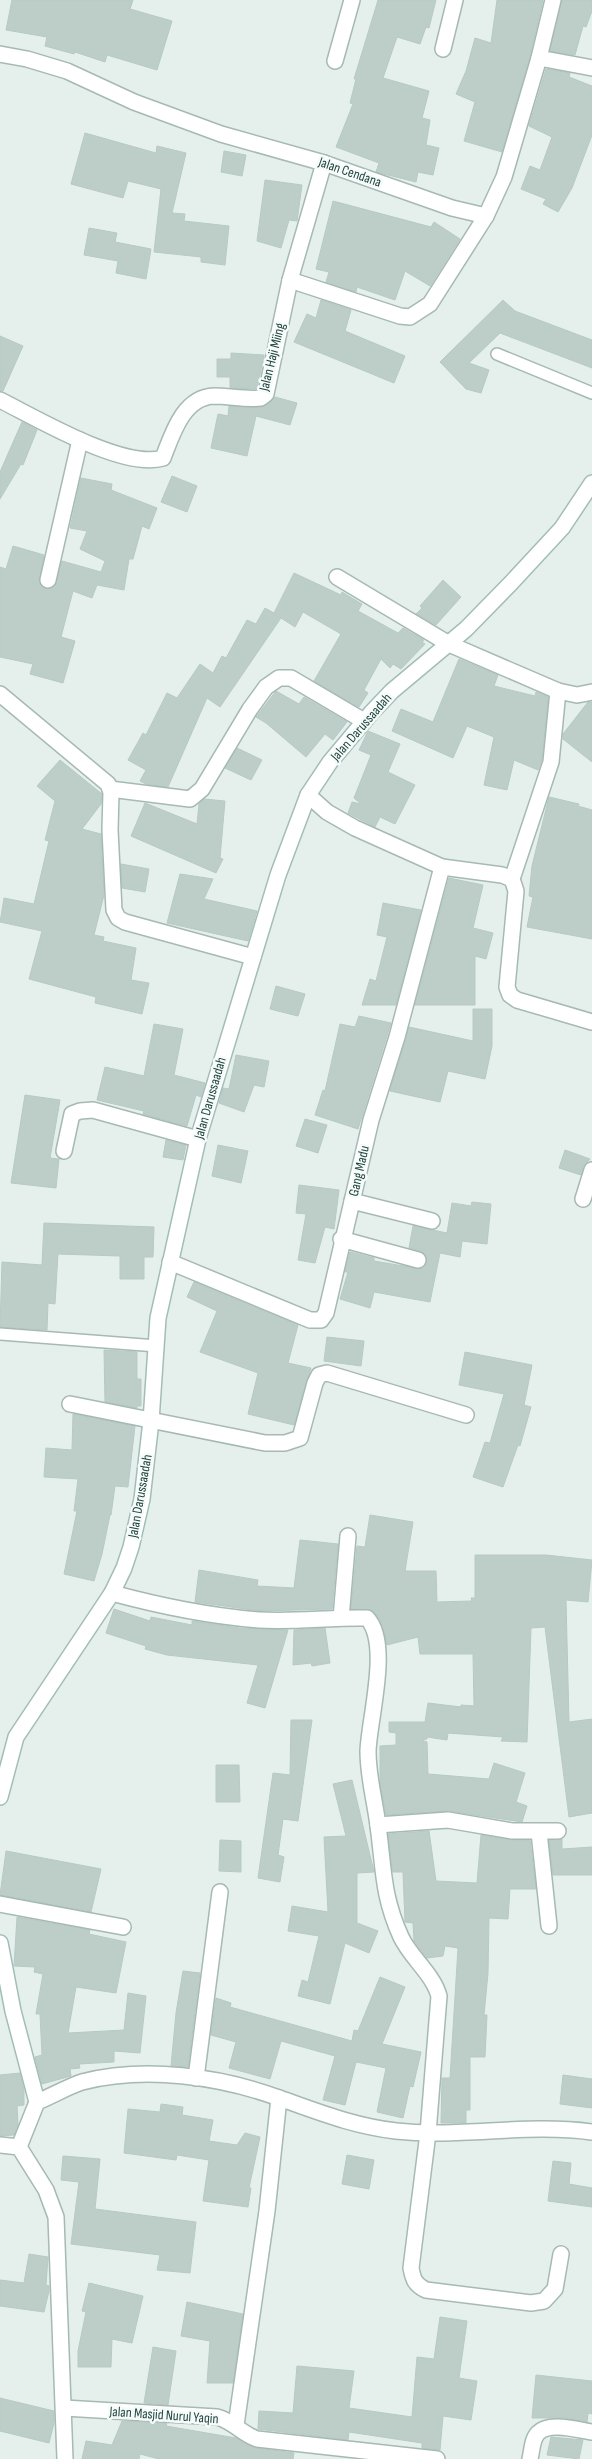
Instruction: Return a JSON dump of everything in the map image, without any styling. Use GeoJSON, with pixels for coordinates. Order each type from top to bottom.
{"type":"FeatureCollection","features":[{"type":"Feature","properties":{"kind":"street"},"geometry":{"type":"LineString","coordinates":[[336,61],[352,0]]}},
{"type":"Feature","properties":{"kind":"street"},"geometry":{"type":"LineString","coordinates":[[443,50],[455,0]]}},
{"type":"Feature","properties":{"kind":"street"},"geometry":{"type":"LineString","coordinates":[[290,280],[400,316],[410,317],[430,304],[486,216],[504,177],[539,58],[553,0]]}},
{"type":"Feature","properties":{"kind":"street","name":"Jalan Cendana"},"geometry":{"type":"LineString","coordinates":[[0,54],[27,59],[67,71],[134,102],[221,134],[324,163],[452,208],[486,216]]}},
{"type":"Feature","properties":{"kind":"street"},"geometry":{"type":"LineString","coordinates":[[539,58],[592,68]]}},
{"type":"Feature","properties":{"kind":"street","name":"Jalan Haji Miing"},"geometry":{"type":"LineString","coordinates":[[0,400],[80,440],[122,456],[151,462],[163,458],[178,419],[198,401],[212,396],[261,398],[266,394],[290,280],[324,163]]}},
{"type":"Feature","properties":{"kind":"street"},"geometry":{"type":"LineString","coordinates":[[48,580],[80,440]]}},
{"type":"Feature","properties":{"kind":"street","name":"Jalan Darussaadah"},"geometry":{"type":"LineString","coordinates":[[0,1798],[16,1737],[112,1593],[124,1568],[142,1499],[151,1421],[158,1318],[198,1139],[294,829],[308,796],[330,762],[364,721],[392,691],[449,644],[487,608],[562,528],[592,483]]}},
{"type":"Feature","properties":{"kind":"street"},"geometry":{"type":"LineString","coordinates":[[337,577],[449,644],[558,691],[577,695],[592,692]]}},
{"type":"Feature","properties":{"kind":"street"},"geometry":{"type":"LineString","coordinates":[[110,789],[190,800],[202,789],[250,709],[266,687],[279,678],[291,678],[364,721]]}},
{"type":"Feature","properties":{"kind":"street"},"geometry":{"type":"LineString","coordinates":[[558,691],[551,762],[512,879],[516,891],[507,987],[510,995],[517,1000],[592,1022]]}},
{"type":"Feature","properties":{"kind":"street"},"geometry":{"type":"LineString","coordinates":[[0,694],[102,778],[110,789],[114,910],[118,918],[125,922],[253,957]]}},
{"type":"Feature","properties":{"kind":"street"},"geometry":{"type":"LineString","coordinates":[[308,796],[327,812],[355,828],[442,867],[502,875],[512,879]]}},
{"type":"Feature","properties":{"kind":"street","name":"Gang Madu"},"geometry":{"type":"LineString","coordinates":[[170,1262],[310,1320],[321,1320],[326,1313],[371,1120],[397,1038],[442,867]]}},
{"type":"Feature","properties":{"kind":"street"},"geometry":{"type":"LineString","coordinates":[[64,1151],[72,1114],[80,1111],[93,1110],[198,1139]]}},
{"type":"Feature","properties":{"kind":"street"},"geometry":{"type":"LineString","coordinates":[[583,1199],[592,1170]]}},
{"type":"Feature","properties":{"kind":"street"},"geometry":{"type":"LineString","coordinates":[[352,1201],[432,1222]]}},
{"type":"Feature","properties":{"kind":"street"},"geometry":{"type":"LineString","coordinates":[[342,1239],[418,1260]]}},
{"type":"Feature","properties":{"kind":"street"},"geometry":{"type":"LineString","coordinates":[[70,1404],[265,1443],[285,1443],[300,1438],[315,1383],[319,1375],[327,1373],[466,1415]]}},
{"type":"Feature","properties":{"kind":"street"},"geometry":{"type":"LineString","coordinates":[[342,1618],[348,1536]]}},
{"type":"Feature","properties":{"kind":"street"},"geometry":{"type":"LineString","coordinates":[[112,1593],[148,1603],[223,1616],[282,1620],[367,1618],[373,1624],[377,1647],[376,1697],[368,1750],[369,1785],[378,1825],[384,1890],[388,1907],[410,1954],[436,1986],[439,1996],[428,2133],[411,2268],[413,2279],[417,2286],[426,2290],[531,2303],[544,2301],[555,2289],[561,2254]]}},
{"type":"Feature","properties":{"kind":"street"},"geometry":{"type":"LineString","coordinates":[[378,1825],[448,1820],[503,1830],[558,1831]]}},
{"type":"Feature","properties":{"kind":"street"},"geometry":{"type":"LineString","coordinates":[[539,1832],[549,1926]]}},
{"type":"Feature","properties":{"kind":"street"},"geometry":{"type":"LineString","coordinates":[[196,2078],[220,1892]]}},
{"type":"Feature","properties":{"kind":"street"},"geometry":{"type":"LineString","coordinates":[[0,1904],[123,1927]]}},
{"type":"Feature","properties":{"kind":"street"},"geometry":{"type":"LineString","coordinates":[[0,1943],[13,2011],[37,2102],[19,2147]]}},
{"type":"Feature","properties":{"kind":"street"},"geometry":{"type":"LineString","coordinates":[[37,2102],[80,2083],[107,2077],[136,2075],[196,2078],[240,2086],[279,2098],[325,2116],[377,2128],[428,2133],[551,2128],[592,2132]]}},
{"type":"Feature","properties":{"kind":"street"},"geometry":{"type":"LineString","coordinates":[[236,2425],[267,2212],[279,2098]]}},
{"type":"Feature","properties":{"kind":"street"},"geometry":{"type":"LineString","coordinates":[[0,2145],[19,2147]]}},
{"type":"Feature","properties":{"kind":"street"},"geometry":{"type":"LineString","coordinates":[[19,2147],[46,2190],[56,2218],[65,2459]]}},
{"type":"Feature","properties":{"kind":"street","name":"Jalan Masjid Nurul Yaqin"},"geometry":{"type":"LineString","coordinates":[[64,2408],[216,2417],[236,2425],[250,2437],[257,2439],[436,2459]]}},
{"type":"Feature","properties":{"kind":"street"},"geometry":{"type":"LineString","coordinates":[[530,2459],[539,2431],[546,2428],[592,2432]]}},
{"type":"Feature","properties":{"kind":"lane"},"geometry":{"type":"LineString","coordinates":[[497,354],[592,393]]}},
{"type":"Feature","properties":{"kind":"lane"},"geometry":{"type":"LineString","coordinates":[[0,1334],[157,1346]]}},
{"type":"Feature","properties":{"kind":"building"},"geometry":{"type":"Polygon","coordinates":[[[12,0],[133,0],[130,9],[172,21],[157,70],[107,55],[105,62],[75,52],[74,54],[45,46],[47,37],[6,30],[12,0]]]}},
{"type":"Feature","properties":{"kind":"building"},"geometry":{"type":"Polygon","coordinates":[[[378,0],[436,0],[429,28],[426,27],[420,44],[397,37],[383,78],[429,91],[422,118],[430,120],[426,145],[439,148],[433,175],[418,172],[416,182],[376,172],[379,163],[336,147],[353,104],[350,103],[356,79],[354,79],[378,0]]]}},
{"type":"Feature","properties":{"kind":"building"},"geometry":{"type":"Polygon","coordinates":[[[497,0],[543,0],[530,56],[502,152],[464,141],[475,102],[456,94],[466,71],[475,38],[491,43],[497,0]]]}},
{"type":"Feature","properties":{"kind":"building"},"geometry":{"type":"Polygon","coordinates":[[[562,0],[592,0],[592,11],[586,27],[583,26],[575,55],[550,51],[562,0]]]}},
{"type":"Feature","properties":{"kind":"building"},"geometry":{"type":"Polygon","coordinates":[[[546,69],[570,73],[569,77],[592,86],[592,135],[572,188],[558,212],[543,204],[546,199],[521,189],[530,166],[540,170],[552,137],[529,126],[546,69]]]}},
{"type":"Feature","properties":{"kind":"building"},"geometry":{"type":"Polygon","coordinates":[[[85,133],[156,153],[157,146],[186,153],[172,213],[185,214],[184,221],[229,226],[225,265],[201,262],[201,257],[154,252],[161,189],[128,181],[123,198],[71,184],[85,133]]]}},
{"type":"Feature","properties":{"kind":"building"},"geometry":{"type":"Polygon","coordinates":[[[224,151],[246,155],[242,176],[221,172],[224,151]]]}},
{"type":"Feature","properties":{"kind":"building"},"geometry":{"type":"Polygon","coordinates":[[[265,180],[302,185],[297,221],[289,220],[281,248],[257,241],[265,180]]]}},
{"type":"Feature","properties":{"kind":"building"},"geometry":{"type":"Polygon","coordinates":[[[333,201],[431,227],[434,222],[460,239],[430,286],[405,271],[395,300],[357,287],[356,292],[326,282],[329,272],[316,269],[333,201]]]}},
{"type":"Feature","properties":{"kind":"building"},"geometry":{"type":"Polygon","coordinates":[[[89,228],[117,233],[115,242],[151,249],[146,279],[116,273],[118,261],[84,255],[89,228]]]}},
{"type":"Feature","properties":{"kind":"building"},"geometry":{"type":"Polygon","coordinates":[[[321,300],[351,310],[345,331],[405,356],[394,383],[294,342],[307,314],[316,318],[321,300]]]}},
{"type":"Feature","properties":{"kind":"building"},"geometry":{"type":"Polygon","coordinates":[[[503,300],[515,311],[592,340],[592,368],[500,333],[469,363],[489,370],[481,393],[466,389],[440,362],[503,300]]]}},
{"type":"Feature","properties":{"kind":"building"},"geometry":{"type":"Polygon","coordinates":[[[0,336],[23,346],[3,391],[0,391],[0,336]]]}},
{"type":"Feature","properties":{"kind":"building"},"geometry":{"type":"Polygon","coordinates":[[[231,353],[264,355],[257,389],[230,388],[230,377],[217,377],[217,359],[231,359],[231,353]]]}},
{"type":"Feature","properties":{"kind":"building"},"geometry":{"type":"Polygon","coordinates":[[[275,397],[297,403],[290,425],[256,416],[247,456],[211,448],[218,414],[228,416],[229,406],[262,407],[275,397]]]}},
{"type":"Feature","properties":{"kind":"building"},"geometry":{"type":"Polygon","coordinates":[[[22,422],[37,430],[23,465],[21,464],[0,499],[0,472],[22,422]]]}},
{"type":"Feature","properties":{"kind":"building"},"geometry":{"type":"Polygon","coordinates":[[[172,476],[197,486],[187,512],[161,502],[172,476]]]}},
{"type":"Feature","properties":{"kind":"building"},"geometry":{"type":"Polygon","coordinates":[[[81,478],[112,484],[111,490],[157,508],[149,529],[142,526],[133,559],[129,559],[124,590],[97,585],[92,598],[73,591],[61,637],[75,641],[63,683],[30,674],[33,664],[0,657],[0,567],[6,569],[13,546],[44,555],[39,582],[45,589],[55,586],[62,561],[101,572],[105,561],[80,549],[87,531],[70,528],[81,478]]]}},
{"type":"Feature","properties":{"kind":"building"},"geometry":{"type":"Polygon","coordinates":[[[294,573],[341,595],[342,592],[362,604],[358,611],[398,633],[403,628],[424,640],[422,642],[425,644],[401,669],[393,664],[390,668],[381,659],[364,690],[368,693],[359,707],[314,681],[341,634],[303,612],[295,627],[281,618],[220,707],[207,698],[168,787],[146,784],[140,781],[146,770],[128,760],[143,733],[146,735],[167,693],[177,698],[200,664],[213,673],[222,656],[226,658],[247,620],[256,624],[265,608],[274,613],[294,573]]]}},
{"type":"Feature","properties":{"kind":"building"},"geometry":{"type":"Polygon","coordinates":[[[443,580],[461,597],[436,625],[416,614],[422,608],[420,606],[443,580]]]}},
{"type":"Feature","properties":{"kind":"building"},"geometry":{"type":"Polygon","coordinates":[[[459,659],[498,675],[494,686],[535,696],[536,692],[548,697],[542,760],[538,770],[514,760],[507,790],[484,785],[494,737],[467,726],[453,758],[392,731],[401,709],[433,722],[459,659]]]}},
{"type":"Feature","properties":{"kind":"building"},"geometry":{"type":"Polygon","coordinates":[[[276,691],[299,704],[304,697],[347,722],[333,740],[325,734],[306,757],[266,723],[256,717],[276,691]]]}},
{"type":"Feature","properties":{"kind":"building"},"geometry":{"type":"Polygon","coordinates":[[[588,702],[592,702],[592,762],[563,739],[563,734],[588,702]]]}},
{"type":"Feature","properties":{"kind":"building"},"geometry":{"type":"Polygon","coordinates":[[[368,731],[400,744],[388,772],[415,785],[395,824],[380,817],[375,827],[348,813],[352,802],[361,804],[354,798],[371,755],[359,750],[368,731]]]}},
{"type":"Feature","properties":{"kind":"building"},"geometry":{"type":"Polygon","coordinates":[[[237,748],[262,760],[251,780],[225,768],[237,748]]]}},
{"type":"Feature","properties":{"kind":"building"},"geometry":{"type":"Polygon","coordinates":[[[60,760],[102,794],[101,804],[82,829],[101,834],[104,895],[94,935],[104,937],[103,941],[136,948],[131,980],[149,983],[142,1014],[95,1003],[96,997],[29,979],[42,931],[0,922],[4,898],[34,904],[49,841],[45,840],[55,801],[37,786],[60,760]]]}},
{"type":"Feature","properties":{"kind":"building"},"geometry":{"type":"Polygon","coordinates":[[[549,797],[579,804],[578,806],[592,810],[592,939],[527,927],[533,897],[529,896],[532,866],[549,797]]]}},
{"type":"Feature","properties":{"kind":"building"},"geometry":{"type":"Polygon","coordinates":[[[204,799],[225,801],[220,858],[223,859],[216,873],[131,836],[145,803],[197,824],[199,804],[204,799]]]}},
{"type":"Feature","properties":{"kind":"building"},"geometry":{"type":"Polygon","coordinates":[[[121,864],[149,869],[145,892],[122,888],[121,864]]]}},
{"type":"Feature","properties":{"kind":"building"},"geometry":{"type":"Polygon","coordinates":[[[180,874],[213,879],[204,899],[257,911],[248,941],[167,923],[180,874]]]}},
{"type":"Feature","properties":{"kind":"building"},"geometry":{"type":"Polygon","coordinates":[[[449,878],[483,885],[473,928],[493,933],[486,959],[475,956],[475,1005],[415,1005],[449,878]]]}},
{"type":"Feature","properties":{"kind":"building"},"geometry":{"type":"Polygon","coordinates":[[[383,903],[421,910],[396,1005],[362,1005],[370,979],[376,981],[387,937],[377,935],[383,903]]]}},
{"type":"Feature","properties":{"kind":"building"},"geometry":{"type":"Polygon","coordinates":[[[276,986],[305,994],[298,1016],[270,1009],[276,986]]]}},
{"type":"Feature","properties":{"kind":"building"},"geometry":{"type":"Polygon","coordinates":[[[473,1009],[492,1009],[492,1046],[485,1079],[448,1071],[440,1102],[390,1091],[409,1027],[473,1041],[473,1009]]]}},
{"type":"Feature","properties":{"kind":"building"},"geometry":{"type":"Polygon","coordinates":[[[359,1016],[391,1023],[358,1129],[315,1115],[323,1090],[325,1091],[340,1024],[355,1027],[359,1016]]]}},
{"type":"Feature","properties":{"kind":"building"},"geometry":{"type":"Polygon","coordinates":[[[154,1024],[183,1029],[174,1075],[205,1083],[201,1097],[196,1095],[187,1126],[143,1114],[144,1111],[97,1100],[105,1067],[144,1076],[154,1024]]]}},
{"type":"Feature","properties":{"kind":"building"},"geometry":{"type":"Polygon","coordinates":[[[236,1055],[269,1061],[264,1087],[254,1085],[244,1112],[219,1103],[223,1088],[229,1089],[236,1055]]]}},
{"type":"Feature","properties":{"kind":"building"},"geometry":{"type":"Polygon","coordinates":[[[25,1095],[60,1100],[50,1158],[59,1159],[56,1188],[11,1183],[25,1095]]]}},
{"type":"Feature","properties":{"kind":"building"},"geometry":{"type":"Polygon","coordinates":[[[305,1119],[327,1125],[318,1153],[296,1146],[305,1119]]]}},
{"type":"Feature","properties":{"kind":"building"},"geometry":{"type":"Polygon","coordinates":[[[166,1140],[186,1145],[183,1160],[163,1157],[166,1140]]]}},
{"type":"Feature","properties":{"kind":"building"},"geometry":{"type":"Polygon","coordinates":[[[218,1145],[248,1151],[241,1183],[212,1176],[218,1145]]]}},
{"type":"Feature","properties":{"kind":"building"},"geometry":{"type":"Polygon","coordinates":[[[565,1150],[590,1159],[583,1167],[581,1175],[559,1168],[565,1150]]]}},
{"type":"Feature","properties":{"kind":"building"},"geometry":{"type":"Polygon","coordinates":[[[299,1185],[339,1190],[334,1229],[325,1227],[315,1263],[298,1260],[306,1214],[296,1213],[299,1185]]]}},
{"type":"Feature","properties":{"kind":"building"},"geometry":{"type":"Polygon","coordinates":[[[472,1202],[491,1204],[487,1244],[462,1241],[460,1257],[440,1253],[430,1302],[374,1292],[370,1308],[340,1299],[348,1272],[345,1272],[350,1252],[374,1258],[374,1261],[421,1269],[425,1266],[427,1258],[421,1251],[409,1248],[413,1226],[447,1233],[452,1203],[471,1206],[472,1202]]]}},
{"type":"Feature","properties":{"kind":"building"},"geometry":{"type":"Polygon","coordinates":[[[44,1223],[154,1227],[153,1257],[144,1257],[144,1279],[120,1279],[120,1256],[58,1254],[55,1304],[48,1303],[47,1330],[0,1327],[2,1262],[42,1265],[44,1223]]]}},
{"type":"Feature","properties":{"kind":"building"},"geometry":{"type":"Polygon","coordinates":[[[194,1282],[298,1325],[288,1363],[311,1368],[294,1425],[248,1414],[258,1373],[200,1352],[217,1311],[187,1297],[194,1282]]]}},
{"type":"Feature","properties":{"kind":"building"},"geometry":{"type":"Polygon","coordinates":[[[327,1337],[364,1341],[361,1366],[324,1361],[327,1337]]]}},
{"type":"Feature","properties":{"kind":"building"},"geometry":{"type":"Polygon","coordinates":[[[104,1350],[137,1352],[137,1379],[141,1379],[141,1406],[137,1406],[137,1408],[105,1402],[104,1350]]]}},
{"type":"Feature","properties":{"kind":"building"},"geometry":{"type":"Polygon","coordinates":[[[465,1352],[532,1365],[524,1405],[531,1407],[520,1446],[518,1445],[503,1487],[473,1477],[485,1442],[490,1443],[504,1394],[459,1385],[465,1352]]]}},
{"type":"Feature","properties":{"kind":"building"},"geometry":{"type":"Polygon","coordinates":[[[73,1414],[135,1426],[128,1487],[115,1486],[111,1515],[94,1581],[64,1574],[77,1511],[74,1511],[78,1479],[44,1477],[46,1448],[72,1450],[73,1414]]]}},
{"type":"Feature","properties":{"kind":"building"},"geometry":{"type":"Polygon","coordinates":[[[370,1515],[413,1522],[405,1571],[436,1571],[437,1602],[472,1601],[471,1598],[475,1598],[475,1555],[546,1555],[592,1560],[588,1602],[566,1600],[569,1722],[592,1719],[592,1813],[569,1817],[545,1627],[531,1628],[527,1742],[501,1741],[503,1737],[448,1733],[447,1740],[427,1737],[427,1739],[421,1740],[427,1742],[428,1774],[489,1779],[494,1763],[525,1773],[516,1802],[527,1806],[522,1822],[448,1811],[386,1815],[380,1783],[380,1746],[396,1745],[396,1733],[389,1732],[389,1722],[425,1722],[428,1703],[461,1707],[461,1705],[474,1706],[473,1654],[420,1654],[418,1637],[387,1645],[383,1627],[373,1611],[351,1609],[357,1546],[365,1547],[370,1515]]]}},
{"type":"Feature","properties":{"kind":"building"},"geometry":{"type":"Polygon","coordinates":[[[300,1540],[338,1544],[332,1609],[260,1611],[195,1602],[199,1570],[258,1580],[257,1586],[294,1588],[300,1540]]]}},
{"type":"Feature","properties":{"kind":"building"},"geometry":{"type":"Polygon","coordinates":[[[114,1609],[150,1621],[151,1617],[192,1625],[192,1621],[239,1628],[288,1630],[265,1708],[247,1703],[258,1665],[167,1655],[145,1649],[146,1646],[106,1633],[114,1609]]]}},
{"type":"Feature","properties":{"kind":"building"},"geometry":{"type":"Polygon","coordinates":[[[325,1628],[330,1663],[312,1666],[311,1663],[293,1665],[294,1630],[325,1628]]]}},
{"type":"Feature","properties":{"kind":"building"},"geometry":{"type":"Polygon","coordinates":[[[291,1720],[312,1720],[298,1821],[283,1819],[278,1855],[284,1857],[280,1882],[258,1878],[273,1773],[290,1775],[291,1720]]]}},
{"type":"Feature","properties":{"kind":"building"},"geometry":{"type":"Polygon","coordinates":[[[216,1765],[239,1765],[240,1802],[216,1802],[216,1765]]]}},
{"type":"Feature","properties":{"kind":"building"},"geometry":{"type":"Polygon","coordinates":[[[352,1780],[374,1872],[357,1873],[357,1923],[378,1931],[369,1953],[345,1943],[330,2004],[298,1996],[302,1980],[308,1982],[319,1936],[288,1931],[292,1906],[328,1912],[324,1837],[346,1836],[333,1784],[352,1780]]]}},
{"type":"Feature","properties":{"kind":"building"},"geometry":{"type":"Polygon","coordinates":[[[429,1831],[436,1881],[477,1883],[481,1835],[511,1840],[530,1840],[536,1889],[510,1889],[508,1919],[489,1918],[488,1973],[484,2015],[487,2015],[485,2057],[470,2057],[470,2110],[466,2110],[466,2123],[441,2123],[442,2078],[450,2078],[458,1948],[445,1946],[443,1956],[427,1958],[414,1941],[413,1923],[405,1922],[403,1872],[393,1872],[392,1868],[388,1834],[429,1831]]]}},
{"type":"Feature","properties":{"kind":"building"},"geometry":{"type":"Polygon","coordinates":[[[562,1839],[562,1849],[592,1847],[592,1875],[553,1875],[549,1840],[562,1839]]]}},
{"type":"Feature","properties":{"kind":"building"},"geometry":{"type":"Polygon","coordinates":[[[220,1840],[241,1841],[241,1872],[219,1871],[220,1840]]]}},
{"type":"Feature","properties":{"kind":"building"},"geometry":{"type":"Polygon","coordinates":[[[6,1851],[101,1869],[91,1912],[0,1895],[6,1851]]]}},
{"type":"Feature","properties":{"kind":"building"},"geometry":{"type":"Polygon","coordinates":[[[17,1917],[90,1930],[89,1934],[126,1942],[116,1993],[76,1987],[68,2033],[124,2030],[128,1993],[146,1996],[140,2053],[114,2051],[114,2062],[79,2064],[80,2068],[70,2069],[71,2076],[42,2084],[35,2057],[42,2055],[40,2014],[36,2014],[43,1974],[34,1972],[35,1967],[14,1966],[17,1917]]]}},
{"type":"Feature","properties":{"kind":"building"},"geometry":{"type":"Polygon","coordinates":[[[183,1971],[200,1973],[188,2067],[171,2066],[176,2013],[183,1971]]]}},
{"type":"Feature","properties":{"kind":"building"},"geometry":{"type":"Polygon","coordinates":[[[380,1977],[405,1987],[382,2044],[421,2052],[413,2087],[410,2086],[403,2118],[377,2112],[386,2068],[356,2062],[345,2105],[323,2100],[335,2056],[281,2041],[270,2079],[229,2068],[236,2042],[211,2035],[216,1998],[231,2003],[230,2007],[352,2041],[354,2030],[358,2031],[380,1977]]]}},
{"type":"Feature","properties":{"kind":"building"},"geometry":{"type":"Polygon","coordinates":[[[20,2073],[24,2090],[24,2105],[17,2106],[18,2124],[14,2135],[0,2136],[0,2075],[20,2073]]]}},
{"type":"Feature","properties":{"kind":"building"},"geometry":{"type":"Polygon","coordinates":[[[563,2075],[592,2079],[592,2108],[560,2104],[563,2075]]]}},
{"type":"Feature","properties":{"kind":"building"},"geometry":{"type":"Polygon","coordinates":[[[161,2104],[183,2107],[182,2115],[213,2120],[209,2141],[237,2145],[245,2133],[260,2137],[249,2188],[251,2188],[248,2207],[203,2201],[209,2160],[177,2155],[176,2160],[124,2153],[128,2109],[160,2112],[161,2104]]]}},
{"type":"Feature","properties":{"kind":"building"},"geometry":{"type":"Polygon","coordinates":[[[347,2155],[374,2160],[369,2189],[342,2184],[347,2155]]]}},
{"type":"Feature","properties":{"kind":"building"},"geometry":{"type":"Polygon","coordinates":[[[63,2156],[100,2159],[95,2209],[196,2222],[190,2273],[157,2270],[160,2255],[71,2244],[79,2182],[61,2180],[63,2156]]]}},
{"type":"Feature","properties":{"kind":"building"},"geometry":{"type":"Polygon","coordinates":[[[553,2161],[571,2163],[569,2184],[592,2188],[592,2207],[548,2201],[553,2161]]]}},
{"type":"Feature","properties":{"kind":"building"},"geometry":{"type":"Polygon","coordinates":[[[29,2254],[48,2257],[46,2285],[49,2286],[49,2291],[44,2312],[0,2306],[0,2280],[24,2283],[29,2254]]]}},
{"type":"Feature","properties":{"kind":"building"},"geometry":{"type":"Polygon","coordinates":[[[89,2283],[143,2296],[132,2343],[112,2339],[111,2367],[78,2367],[78,2351],[86,2312],[82,2311],[89,2283]]]}},
{"type":"Feature","properties":{"kind":"building"},"geometry":{"type":"Polygon","coordinates":[[[187,2302],[243,2314],[233,2383],[207,2383],[210,2341],[181,2336],[187,2302]]]}},
{"type":"Feature","properties":{"kind":"building"},"geometry":{"type":"Polygon","coordinates":[[[440,2317],[467,2321],[459,2378],[477,2381],[471,2420],[443,2416],[440,2450],[422,2448],[422,2443],[349,2432],[348,2440],[258,2429],[259,2411],[293,2413],[297,2366],[354,2371],[349,2408],[412,2417],[417,2357],[434,2359],[440,2317]]]}},
{"type":"Feature","properties":{"kind":"building"},"geometry":{"type":"Polygon","coordinates":[[[153,2347],[176,2351],[168,2405],[144,2403],[153,2347]]]}},
{"type":"Feature","properties":{"kind":"building"},"geometry":{"type":"Polygon","coordinates":[[[536,2375],[592,2381],[592,2414],[588,2413],[587,2422],[564,2418],[532,2418],[536,2375]]]}},
{"type":"Feature","properties":{"kind":"building"},"geometry":{"type":"Polygon","coordinates":[[[0,2398],[54,2411],[54,2423],[49,2443],[0,2431],[0,2398]]]}},
{"type":"Feature","properties":{"kind":"building"},"geometry":{"type":"Polygon","coordinates":[[[122,2421],[167,2423],[166,2426],[236,2438],[256,2448],[294,2453],[293,2459],[159,2459],[140,2454],[139,2459],[82,2459],[86,2441],[112,2445],[122,2421]]]}},
{"type":"Feature","properties":{"kind":"building"},"geometry":{"type":"Polygon","coordinates":[[[551,2437],[583,2440],[579,2459],[547,2455],[551,2437]]]}}]}
